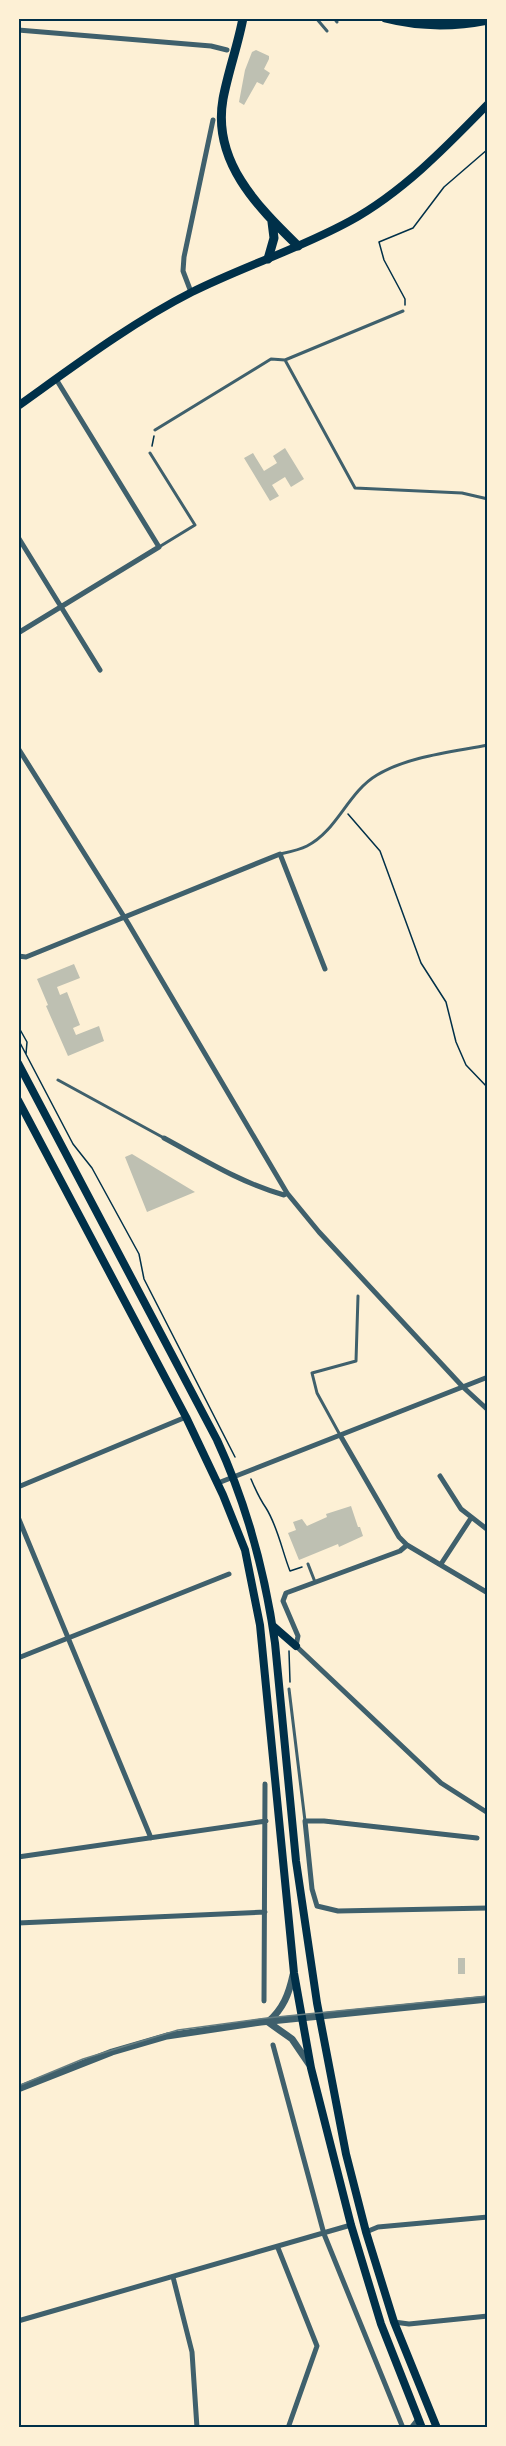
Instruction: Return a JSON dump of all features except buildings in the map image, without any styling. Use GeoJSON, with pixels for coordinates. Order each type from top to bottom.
{"type":"FeatureCollection","features":[{"type":"Feature","properties":{"kind":"highway"},"geometry":{"type":"LineString","coordinates":[[243,18],[222,109],[223,140],[233,168],[243,186],[272,222],[298,246]]}},
{"type":"Feature","properties":{"kind":"highway"},"geometry":{"type":"LineString","coordinates":[[385,18],[434,26],[463,25],[488,20]]}},
{"type":"Feature","properties":{"kind":"highway"},"geometry":{"type":"LineString","coordinates":[[268,259],[274,238],[272,222]]}},
{"type":"Feature","properties":{"kind":"main road"},"geometry":{"type":"LineString","coordinates":[[18,406],[150,316],[193,292],[351,221],[401,186],[488,104]]}},
{"type":"Feature","properties":{"kind":"main road"},"geometry":{"type":"LineString","coordinates":[[18,1063],[199,1404],[233,1477],[256,1543],[273,1626],[296,1861],[320,2016],[346,2154],[366,2232],[394,2322],[437,2428]]}},
{"type":"Feature","properties":{"kind":"main road"},"geometry":{"type":"LineString","coordinates":[[18,1100],[186,1416],[218,1483],[245,1550],[258,1613],[294,1973],[311,2068],[351,2225],[381,2324],[423,2428]]}},
{"type":"Feature","properties":{"kind":"main road"},"geometry":{"type":"LineString","coordinates":[[273,1626],[294,1643]]}},
{"type":"Feature","properties":{"kind":"street"},"geometry":{"type":"LineString","coordinates":[[18,30],[211,46],[227,50]]}},
{"type":"Feature","properties":{"kind":"street"},"geometry":{"type":"LineString","coordinates":[[193,292],[183,271],[184,257],[213,120]]}},
{"type":"Feature","properties":{"kind":"street"},"geometry":{"type":"LineString","coordinates":[[18,633],[159,547],[56,379]]}},
{"type":"Feature","properties":{"kind":"street"},"geometry":{"type":"LineString","coordinates":[[18,537],[100,670]]}},
{"type":"Feature","properties":{"kind":"street"},"geometry":{"type":"LineString","coordinates":[[18,748],[124,917],[287,1193],[319,1232],[463,1387],[488,1410]]}},
{"type":"Feature","properties":{"kind":"street"},"geometry":{"type":"LineString","coordinates":[[18,956],[26,957],[280,854],[325,969]]}},
{"type":"Feature","properties":{"kind":"street"},"geometry":{"type":"LineString","coordinates":[[164,1138],[267,1190],[284,1195],[287,1193]]}},
{"type":"Feature","properties":{"kind":"street"},"geometry":{"type":"LineString","coordinates":[[218,1483],[488,1377]]}},
{"type":"Feature","properties":{"kind":"street"},"geometry":{"type":"LineString","coordinates":[[18,1487],[186,1416]]}},
{"type":"Feature","properties":{"kind":"street"},"geometry":{"type":"LineString","coordinates":[[340,1435],[399,1537],[407,1545],[488,1593]]}},
{"type":"Feature","properties":{"kind":"street"},"geometry":{"type":"LineString","coordinates":[[440,1476],[455,1502],[471,1518],[488,1530]]}},
{"type":"Feature","properties":{"kind":"street"},"geometry":{"type":"LineString","coordinates":[[18,1517],[151,1838]]}},
{"type":"Feature","properties":{"kind":"street"},"geometry":{"type":"LineString","coordinates":[[441,1564],[471,1518]]}},
{"type":"Feature","properties":{"kind":"street"},"geometry":{"type":"LineString","coordinates":[[407,1545],[400,1551],[286,1593],[283,1601],[298,1636],[294,1643],[441,1783],[488,1814]]}},
{"type":"Feature","properties":{"kind":"street"},"geometry":{"type":"LineString","coordinates":[[18,1658],[229,1574]]}},
{"type":"Feature","properties":{"kind":"street"},"geometry":{"type":"LineString","coordinates":[[264,2001],[265,1784]]}},
{"type":"Feature","properties":{"kind":"street"},"geometry":{"type":"LineString","coordinates":[[18,1857],[266,1821]]}},
{"type":"Feature","properties":{"kind":"street"},"geometry":{"type":"LineString","coordinates":[[477,1838],[324,1821],[305,1821],[312,1889],[317,1906],[338,1911],[488,1908]]}},
{"type":"Feature","properties":{"kind":"street"},"geometry":{"type":"LineString","coordinates":[[18,1923],[265,1912]]}},
{"type":"Feature","properties":{"kind":"street"},"geometry":{"type":"LineString","coordinates":[[268,2022],[289,1994],[294,1973]]}},
{"type":"Feature","properties":{"kind":"street"},"geometry":{"type":"LineString","coordinates":[[18,2089],[93,2058],[158,2038],[202,2029],[488,1999]]}},
{"type":"Feature","properties":{"kind":"street"},"geometry":{"type":"LineString","coordinates":[[268,2022],[292,2039],[311,2068]]}},
{"type":"Feature","properties":{"kind":"street"},"geometry":{"type":"LineString","coordinates":[[273,2045],[324,2234],[403,2428]]}},
{"type":"Feature","properties":{"kind":"street"},"geometry":{"type":"LineString","coordinates":[[366,2232],[378,2227],[488,2217]]}},
{"type":"Feature","properties":{"kind":"street"},"geometry":{"type":"LineString","coordinates":[[18,2321],[278,2248],[351,2225]]}},
{"type":"Feature","properties":{"kind":"street"},"geometry":{"type":"LineString","coordinates":[[278,2248],[317,2346],[288,2428]]}},
{"type":"Feature","properties":{"kind":"street"},"geometry":{"type":"LineString","coordinates":[[173,2277],[192,2352],[197,2428]]}},
{"type":"Feature","properties":{"kind":"street"},"geometry":{"type":"LineString","coordinates":[[394,2322],[409,2324],[488,2316]]}},
{"type":"Feature","properties":{"kind":"street"},"geometry":{"type":"LineString","coordinates":[[411,2428],[418,2419]]}},
{"type":"Feature","properties":{"kind":"lane"},"geometry":{"type":"LineString","coordinates":[[316,18],[327,31]]}},
{"type":"Feature","properties":{"kind":"lane"},"geometry":{"type":"LineString","coordinates":[[155,430],[271,359],[285,360],[403,311]]}},
{"type":"Feature","properties":{"kind":"lane"},"geometry":{"type":"LineString","coordinates":[[285,360],[355,488],[462,493],[488,499]]}},
{"type":"Feature","properties":{"kind":"lane"},"geometry":{"type":"LineString","coordinates":[[150,453],[195,525],[159,547]]}},
{"type":"Feature","properties":{"kind":"lane"},"geometry":{"type":"LineString","coordinates":[[280,854],[306,847],[319,838],[376,776],[394,767],[441,754],[488,745]]}},
{"type":"Feature","properties":{"kind":"lane"},"geometry":{"type":"LineString","coordinates":[[58,1080],[164,1138]]}},
{"type":"Feature","properties":{"kind":"lane"},"geometry":{"type":"LineString","coordinates":[[340,1435],[317,1393],[312,1373],[356,1361],[358,1296]]}},
{"type":"Feature","properties":{"kind":"lane"},"geometry":{"type":"LineString","coordinates":[[308,1564],[315,1582]]}},
{"type":"Feature","properties":{"kind":"lane"},"geometry":{"type":"LineString","coordinates":[[290,1689],[305,1821]]}},
{"type":"Feature","properties":{"kind":"path"},"geometry":{"type":"LineString","coordinates":[[403,311],[405,299],[384,260],[379,242],[413,228],[444,188],[488,149]]}},
{"type":"Feature","properties":{"kind":"path"},"geometry":{"type":"LineString","coordinates":[[150,453],[155,430]]}},
{"type":"Feature","properties":{"kind":"path"},"geometry":{"type":"LineString","coordinates":[[343,810],[380,851],[421,963],[446,1002],[456,1042],[466,1065],[488,1088]]}},
{"type":"Feature","properties":{"kind":"path"},"geometry":{"type":"LineString","coordinates":[[18,1026],[27,1042],[26,1055]]}},
{"type":"Feature","properties":{"kind":"path"},"geometry":{"type":"LineString","coordinates":[[18,1039],[73,1144],[92,1168],[134,1244],[139,1254],[144,1279],[216,1416],[236,1460]]}},
{"type":"Feature","properties":{"kind":"path"},"geometry":{"type":"LineString","coordinates":[[249,1476],[260,1502],[266,1508],[290,1571],[308,1564]]}},
{"type":"Feature","properties":{"kind":"path"},"geometry":{"type":"LineString","coordinates":[[290,1689],[289,1644],[294,1643]]}},
{"type":"Feature","properties":{"kind":"tram line"},"geometry":{"type":"LineString","coordinates":[[18,2086],[83,2059],[178,2030],[267,2018],[488,1996]]}}]}
